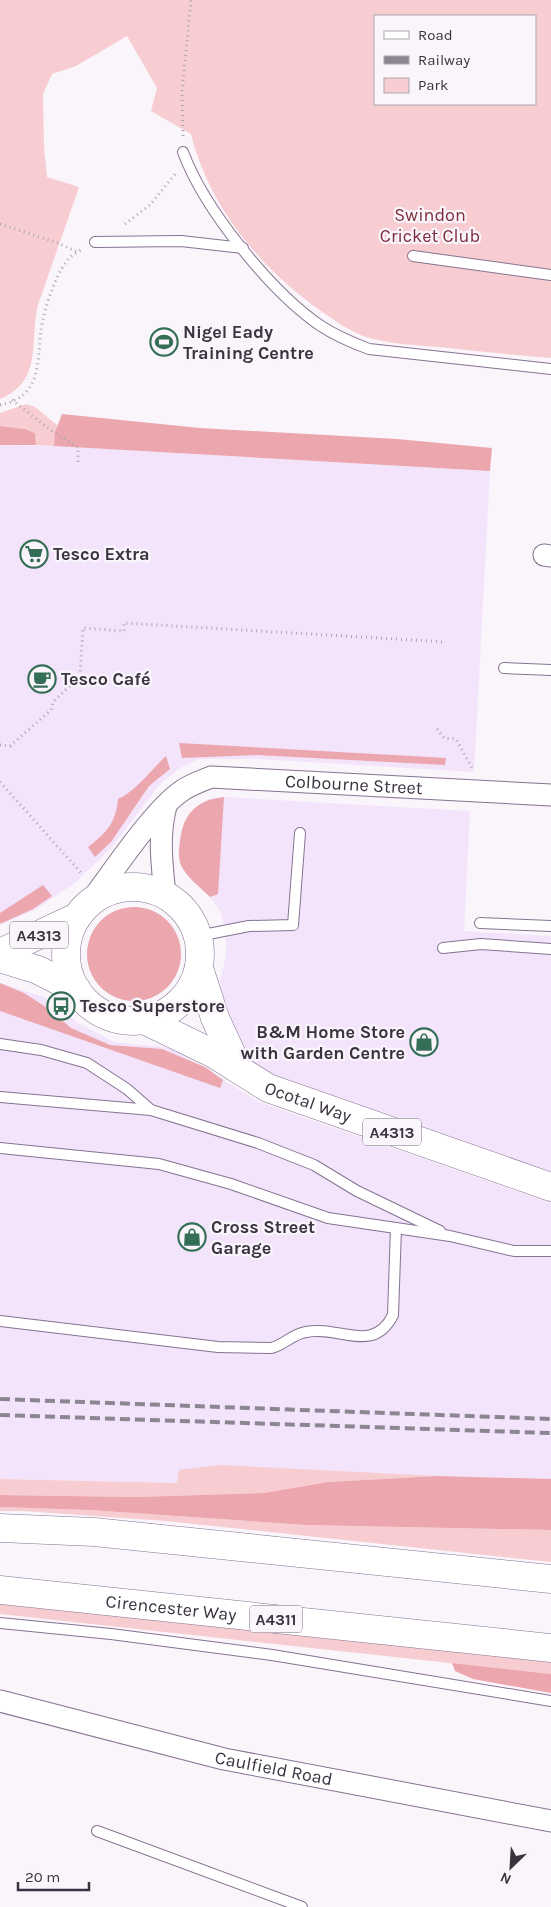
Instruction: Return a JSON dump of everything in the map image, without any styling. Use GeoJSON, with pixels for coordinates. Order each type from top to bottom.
{"type":"FeatureCollection","features":[{"type":"Feature","properties":{"kind":"main road","name":"A4313"},"geometry":{"type":"LineString","coordinates":[[0,953],[107,892],[126,887],[146,888],[165,895],[186,912],[198,936],[199,968],[192,987],[179,1003],[163,1014],[144,1020],[120,1020],[87,1002],[77,990],[68,970],[66,950],[71,929],[88,904]]}},
{"type":"Feature","properties":{"kind":"main road","name":"A4313"},"geometry":{"type":"LineString","coordinates":[[0,958],[38,970],[77,990]]}},
{"type":"Feature","properties":{"kind":"main road","name":"A4313"},"geometry":{"type":"LineString","coordinates":[[199,968],[214,1018],[238,1068]]}},
{"type":"Feature","properties":{"kind":"main road","name":"Ocotal Way"},"geometry":{"type":"LineString","coordinates":[[144,1020],[184,1038],[238,1068],[268,1088],[551,1188]]}},
{"type":"Feature","properties":{"kind":"main road"},"geometry":{"type":"LineString","coordinates":[[0,1528],[94,1532],[551,1579]]}},
{"type":"Feature","properties":{"kind":"main road","name":"Cirencester Way"},"geometry":{"type":"LineString","coordinates":[[0,1590],[551,1648]]}},
{"type":"Feature","properties":{"kind":"street","name":"Colbourne Street"},"geometry":{"type":"LineString","coordinates":[[88,904],[166,806],[182,790],[212,777],[551,795]]}},
{"type":"Feature","properties":{"kind":"street"},"geometry":{"type":"LineString","coordinates":[[165,895],[160,848],[161,823],[166,806]]}},
{"type":"Feature","properties":{"kind":"street","name":"Caulfield Road"},"geometry":{"type":"LineString","coordinates":[[0,1701],[224,1759],[551,1821]]}},
{"type":"Feature","properties":{"kind":"lane"},"geometry":{"type":"LineString","coordinates":[[183,152],[197,185],[243,248],[299,310],[322,327],[350,342],[369,349],[551,369]]}},
{"type":"Feature","properties":{"kind":"lane"},"geometry":{"type":"LineString","coordinates":[[95,242],[181,241],[243,248]]}},
{"type":"Feature","properties":{"kind":"lane"},"geometry":{"type":"LineString","coordinates":[[413,256],[551,275]]}},
{"type":"Feature","properties":{"kind":"lane"},"geometry":{"type":"LineString","coordinates":[[504,668],[551,670]]}},
{"type":"Feature","properties":{"kind":"lane"},"geometry":{"type":"LineString","coordinates":[[198,936],[249,926],[293,925],[300,833]]}},
{"type":"Feature","properties":{"kind":"lane"},"geometry":{"type":"LineString","coordinates":[[480,923],[551,926]]}},
{"type":"Feature","properties":{"kind":"lane"},"geometry":{"type":"LineString","coordinates":[[443,948],[481,944],[551,949]]}},
{"type":"Feature","properties":{"kind":"lane"},"geometry":{"type":"LineString","coordinates":[[0,1044],[41,1050],[87,1063],[109,1076],[151,1110]]}},
{"type":"Feature","properties":{"kind":"lane"},"geometry":{"type":"LineString","coordinates":[[0,1097],[151,1110],[258,1142],[314,1165],[357,1191],[450,1236]]}},
{"type":"Feature","properties":{"kind":"lane"},"geometry":{"type":"LineString","coordinates":[[0,1148],[159,1164],[231,1184],[328,1218],[450,1236],[514,1251],[551,1251]]}},
{"type":"Feature","properties":{"kind":"lane"},"geometry":{"type":"LineString","coordinates":[[0,1321],[173,1342],[246,1348],[277,1347],[288,1338],[305,1332],[376,1336],[382,1332],[394,1316],[396,1228]]}},
{"type":"Feature","properties":{"kind":"lane"},"geometry":{"type":"LineString","coordinates":[[0,1623],[128,1636],[272,1655],[551,1701]]}},
{"type":"Feature","properties":{"kind":"lane"},"geometry":{"type":"LineString","coordinates":[[97,1831],[302,1907]]}},
{"type":"Feature","properties":{"kind":"path"},"geometry":{"type":"LineString","coordinates":[[0,405],[20,396],[33,381],[40,359],[43,317],[60,272],[66,262],[77,252],[125,224],[150,205],[175,173],[183,152],[182,93],[191,0]]}},
{"type":"Feature","properties":{"kind":"path"},"geometry":{"type":"LineString","coordinates":[[0,224],[58,242],[77,252]]}},
{"type":"Feature","properties":{"kind":"path"},"geometry":{"type":"LineString","coordinates":[[12,400],[52,431],[78,447],[78,465]]}},
{"type":"Feature","properties":{"kind":"path"},"geometry":{"type":"LineString","coordinates":[[0,745],[10,746],[17,740],[51,710],[53,702],[80,676],[83,628],[124,631],[124,623],[446,642]]}},
{"type":"Feature","properties":{"kind":"path"},"geometry":{"type":"LineString","coordinates":[[437,729],[444,738],[456,739],[472,768],[471,790]]}},
{"type":"Feature","properties":{"kind":"path"},"geometry":{"type":"LineString","coordinates":[[0,782],[88,904]]}},
{"type":"Feature","properties":{"kind":"shaded area"},"geometry":{"type":"Polygon","coordinates":[[[62,414],[200,428],[397,439],[492,448],[490,471],[54,446],[55,432],[62,414]]]}},
{"type":"Feature","properties":{"kind":"shaded area"},"geometry":{"type":"Polygon","coordinates":[[[0,426],[25,429],[35,433],[36,445],[0,445],[0,426]]]}},
{"type":"Feature","properties":{"kind":"shaded area"},"geometry":{"type":"Polygon","coordinates":[[[0,445],[54,446],[490,471],[474,772],[258,759],[199,759],[182,767],[161,783],[111,848],[76,882],[37,909],[0,925],[0,445]]]}},
{"type":"Feature","properties":{"kind":"shaded area"},"geometry":{"type":"Polygon","coordinates":[[[179,743],[446,758],[445,765],[256,755],[182,758],[179,743]]]}},
{"type":"Feature","properties":{"kind":"shaded area"},"geometry":{"type":"Polygon","coordinates":[[[166,756],[170,769],[149,786],[111,842],[95,857],[88,847],[105,832],[113,821],[118,799],[137,786],[166,756]]]}},
{"type":"Feature","properties":{"kind":"shaded area"},"geometry":{"type":"Polygon","coordinates":[[[224,797],[470,811],[464,931],[551,936],[551,1176],[279,1080],[259,1068],[244,1051],[220,1004],[220,981],[226,956],[226,933],[220,911],[181,865],[178,850],[181,831],[187,817],[196,807],[210,799],[224,797]]]}},
{"type":"Feature","properties":{"kind":"shaded area"},"geometry":{"type":"Polygon","coordinates":[[[224,797],[218,894],[210,897],[183,869],[179,859],[180,842],[184,824],[193,810],[206,801],[224,797]]]}},
{"type":"Feature","properties":{"kind":"shaded area"},"geometry":{"type":"Polygon","coordinates":[[[43,885],[52,896],[33,909],[0,924],[0,913],[43,885]]]}},
{"type":"Feature","properties":{"kind":"shaded area"},"geometry":{"type":"Polygon","coordinates":[[[134,907],[152,911],[167,921],[177,936],[181,954],[177,972],[167,987],[152,997],[134,1001],[116,997],[101,987],[91,972],[87,954],[91,936],[101,921],[116,911],[134,907]]]}},
{"type":"Feature","properties":{"kind":"shaded area"},"geometry":{"type":"Polygon","coordinates":[[[0,983],[44,997],[78,1023],[114,1042],[163,1047],[177,1051],[259,1102],[551,1203],[551,1479],[438,1476],[178,1483],[0,1479],[0,983]]]}},
{"type":"Feature","properties":{"kind":"shaded area"},"geometry":{"type":"Polygon","coordinates":[[[0,983],[24,993],[49,1009],[71,1028],[110,1045],[162,1049],[205,1067],[223,1080],[220,1088],[0,1011],[0,983]]]}},
{"type":"Feature","properties":{"kind":"shaded area"},"geometry":{"type":"Polygon","coordinates":[[[438,1476],[551,1479],[551,1530],[306,1525],[89,1510],[0,1507],[0,1495],[136,1497],[264,1493],[328,1482],[438,1476]]]}},
{"type":"Feature","properties":{"kind":"shaded area"},"geometry":{"type":"Polygon","coordinates":[[[452,1663],[551,1674],[551,1693],[473,1679],[455,1671],[452,1663]]]}},
{"type":"Feature","properties":{"kind":"green space","name":"Swindon Cricket Club"},"geometry":{"type":"Polygon","coordinates":[[[0,0],[551,0],[551,358],[400,344],[372,339],[347,328],[321,311],[278,276],[240,234],[210,187],[199,161],[191,134],[151,111],[157,88],[127,36],[76,66],[52,74],[43,94],[44,147],[47,177],[79,187],[38,305],[34,346],[29,371],[23,382],[14,391],[0,399],[0,0]]]}},
{"type":"Feature","properties":{"kind":"green space"},"geometry":{"type":"Polygon","coordinates":[[[26,404],[35,407],[57,425],[54,446],[36,445],[35,433],[25,429],[0,426],[0,413],[26,404]]]}},
{"type":"Feature","properties":{"kind":"green space"},"geometry":{"type":"Polygon","coordinates":[[[220,1465],[438,1476],[328,1482],[264,1493],[136,1497],[0,1495],[0,1479],[177,1483],[179,1470],[220,1465]]]}},
{"type":"Feature","properties":{"kind":"green space"},"geometry":{"type":"Polygon","coordinates":[[[0,1507],[89,1510],[306,1525],[551,1530],[551,1562],[166,1521],[0,1511],[0,1507]]]}},
{"type":"Feature","properties":{"kind":"green space"},"geometry":{"type":"Polygon","coordinates":[[[0,1603],[551,1662],[551,1674],[0,1614],[0,1603]]]}},
{"type":"Feature","properties":{"kind":"railway"},"geometry":{"type":"LineString","coordinates":[[0,1399],[551,1419]]}},
{"type":"Feature","properties":{"kind":"railway"},"geometry":{"type":"LineString","coordinates":[[0,1415],[551,1433]]}},
{"type":"Feature","properties":{"kind":"place","name":"Nigel Eady Training Centre"},"geometry":{"type":"Point","coordinates":[164,342]}},
{"type":"Feature","properties":{"kind":"place","name":"Tesco Extra"},"geometry":{"type":"Point","coordinates":[34,554]}},
{"type":"Feature","properties":{"kind":"place","name":"Tesco Café"},"geometry":{"type":"Point","coordinates":[42,679]}},
{"type":"Feature","properties":{"kind":"place","name":"Tesco Superstore"},"geometry":{"type":"Point","coordinates":[61,1006]}},
{"type":"Feature","properties":{"kind":"place","name":"B&M Home Store with Garden Centre"},"geometry":{"type":"Point","coordinates":[424,1042]}},
{"type":"Feature","properties":{"kind":"place","name":"Cross Street Garage"},"geometry":{"type":"Point","coordinates":[192,1237]}}]}
